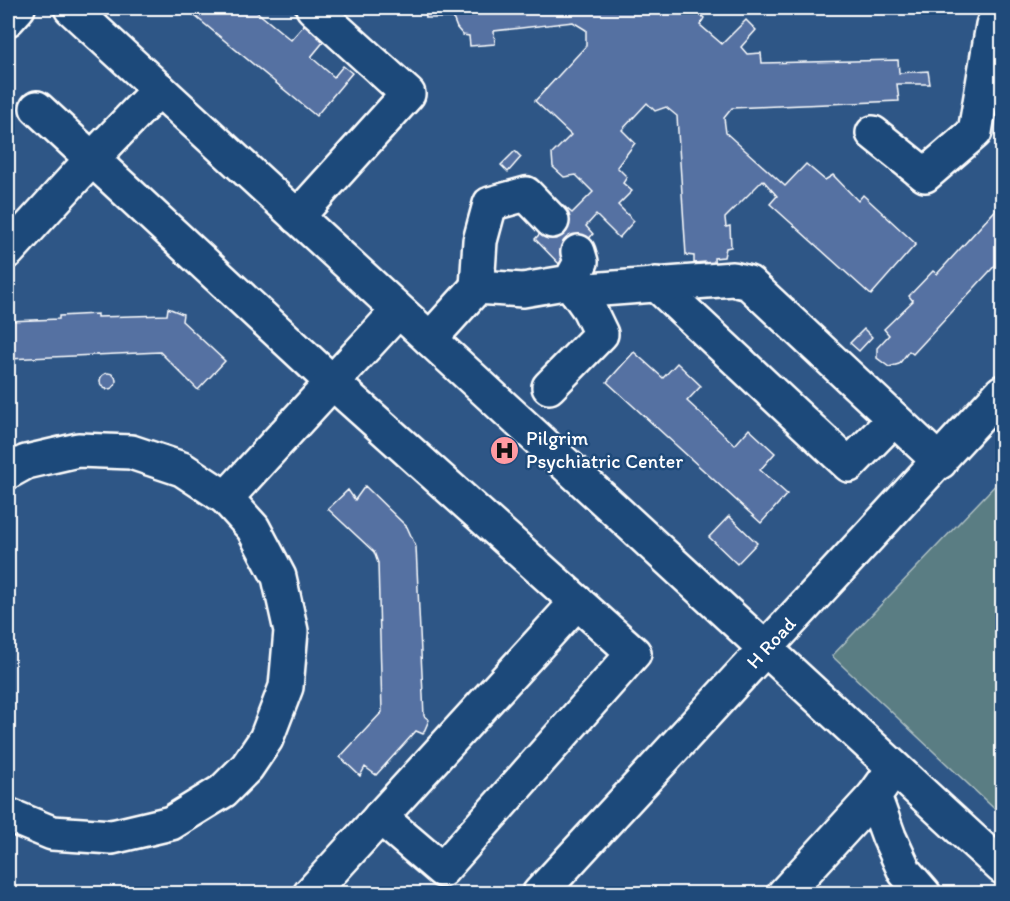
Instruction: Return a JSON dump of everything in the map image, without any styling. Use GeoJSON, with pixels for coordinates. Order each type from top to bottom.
{"type":"FeatureCollection","features":[{"type":"Feature","properties":{"kind":"lane"},"geometry":{"type":"LineString","coordinates":[[8,18],[18,8]]}},
{"type":"Feature","properties":{"kind":"lane"},"geometry":{"type":"LineString","coordinates":[[71,8],[1002,867]]}},
{"type":"Feature","properties":{"kind":"lane"},"geometry":{"type":"LineString","coordinates":[[297,217],[408,94],[314,8]]}},
{"type":"Feature","properties":{"kind":"lane"},"geometry":{"type":"LineString","coordinates":[[873,133],[925,175],[975,132],[993,25],[1002,10]]}},
{"type":"Feature","properties":{"kind":"lane"},"geometry":{"type":"LineString","coordinates":[[8,251],[159,89]]}},
{"type":"Feature","properties":{"kind":"lane"},"geometry":{"type":"LineString","coordinates":[[37,108],[333,383],[634,653],[442,870],[380,817]]}},
{"type":"Feature","properties":{"kind":"lane"},"geometry":{"type":"LineString","coordinates":[[430,339],[477,287],[480,241],[490,204],[526,194],[552,221]]}},
{"type":"Feature","properties":{"kind":"lane"},"geometry":{"type":"LineString","coordinates":[[477,287],[523,290],[575,275],[656,285],[733,279],[749,284],[940,462]]}},
{"type":"Feature","properties":{"kind":"lane"},"geometry":{"type":"LineString","coordinates":[[549,387],[601,334],[575,275]]}},
{"type":"Feature","properties":{"kind":"lane"},"geometry":{"type":"LineString","coordinates":[[656,285],[849,465],[894,419]]}},
{"type":"Feature","properties":{"kind":"lane"},"geometry":{"type":"LineString","coordinates":[[226,498],[398,310]]}},
{"type":"Feature","properties":{"kind":"lane","name":"H Road"},"geometry":{"type":"LineString","coordinates":[[539,894],[940,462],[1002,392]]}},
{"type":"Feature","properties":{"kind":"lane"},"geometry":{"type":"LineString","coordinates":[[8,472],[26,462],[78,450],[131,452],[182,469],[226,498],[253,528],[279,577],[291,631],[286,687],[266,739],[223,791],[171,823],[112,837],[52,833],[8,816]]}},
{"type":"Feature","properties":{"kind":"lane"},"geometry":{"type":"LineString","coordinates":[[310,894],[577,602]]}},
{"type":"Feature","properties":{"kind":"lane"},"geometry":{"type":"LineString","coordinates":[[784,894],[874,796],[894,768]]}},
{"type":"Feature","properties":{"kind":"lane"},"geometry":{"type":"LineString","coordinates":[[874,796],[905,872],[924,894]]}},
{"type":"Feature","properties":{"kind":"shaded area","name":"Pilgrim Psychiatric Center"},"geometry":{"type":"Polygon","coordinates":[[[8,8],[1002,8],[1002,893],[8,893],[8,8]]]}},
{"type":"Feature","properties":{"kind":"green space"},"geometry":{"type":"Polygon","coordinates":[[[1002,478],[1002,816],[832,656],[1002,478]]]}},
{"type":"Feature","properties":{"kind":"building"},"geometry":{"type":"Polygon","coordinates":[[[192,8],[252,8],[291,40],[305,24],[325,40],[311,57],[334,77],[343,66],[352,73],[316,116],[190,12],[192,8]]]}},
{"type":"Feature","properties":{"kind":"building"},"geometry":{"type":"Polygon","coordinates":[[[425,8],[693,8],[704,18],[700,25],[722,44],[746,20],[756,30],[741,47],[747,54],[761,53],[762,63],[898,60],[899,73],[928,71],[930,84],[897,84],[899,101],[732,108],[724,118],[726,133],[785,186],[806,164],[825,180],[833,175],[858,201],[863,195],[916,244],[871,295],[770,204],[777,196],[763,180],[725,218],[726,227],[730,226],[731,247],[726,248],[724,257],[714,258],[716,289],[705,289],[705,262],[694,263],[694,256],[686,255],[677,116],[666,107],[655,111],[647,103],[622,130],[635,143],[617,167],[627,177],[623,183],[632,191],[618,205],[634,221],[619,238],[596,215],[586,226],[593,234],[563,268],[535,239],[565,207],[572,213],[593,192],[576,175],[564,177],[553,167],[552,154],[571,135],[535,101],[586,46],[586,30],[573,22],[494,31],[495,44],[470,46],[469,36],[463,35],[453,18],[426,18],[425,8]]]}},
{"type":"Feature","properties":{"kind":"building"},"geometry":{"type":"Polygon","coordinates":[[[515,151],[521,157],[508,172],[501,165],[515,151]]]}},
{"type":"Feature","properties":{"kind":"building"},"geometry":{"type":"Polygon","coordinates":[[[1002,203],[1002,258],[913,354],[909,351],[899,364],[889,367],[877,358],[877,348],[889,335],[884,329],[913,301],[909,296],[933,271],[937,274],[1002,203]]]}},
{"type":"Feature","properties":{"kind":"building"},"geometry":{"type":"Polygon","coordinates":[[[168,308],[183,314],[182,321],[225,361],[198,390],[160,352],[8,359],[8,321],[59,319],[59,316],[97,314],[97,317],[167,315],[168,308]]]}},
{"type":"Feature","properties":{"kind":"building"},"geometry":{"type":"Polygon","coordinates":[[[864,329],[872,337],[859,351],[850,343],[864,329]]]}},
{"type":"Feature","properties":{"kind":"building"},"geometry":{"type":"Polygon","coordinates":[[[634,352],[663,378],[677,363],[701,386],[687,401],[735,445],[749,429],[775,453],[760,470],[787,494],[761,523],[607,382],[634,352]]]}},
{"type":"Feature","properties":{"kind":"building"},"geometry":{"type":"Polygon","coordinates":[[[108,373],[116,381],[108,389],[100,381],[108,373]]]}},
{"type":"Feature","properties":{"kind":"building"},"geometry":{"type":"Polygon","coordinates":[[[365,486],[407,527],[416,547],[424,716],[429,720],[423,734],[416,731],[376,775],[365,767],[360,776],[340,757],[382,712],[378,563],[374,552],[328,509],[348,490],[355,500],[365,486]]]}},
{"type":"Feature","properties":{"kind":"building"},"geometry":{"type":"Polygon","coordinates":[[[729,516],[757,543],[737,564],[709,537],[729,516]]]}},
{"type":"Feature","properties":{"kind":"place","name":"Pilgrim Psychiatric Center"},"geometry":{"type":"Point","coordinates":[505,450]}}]}
